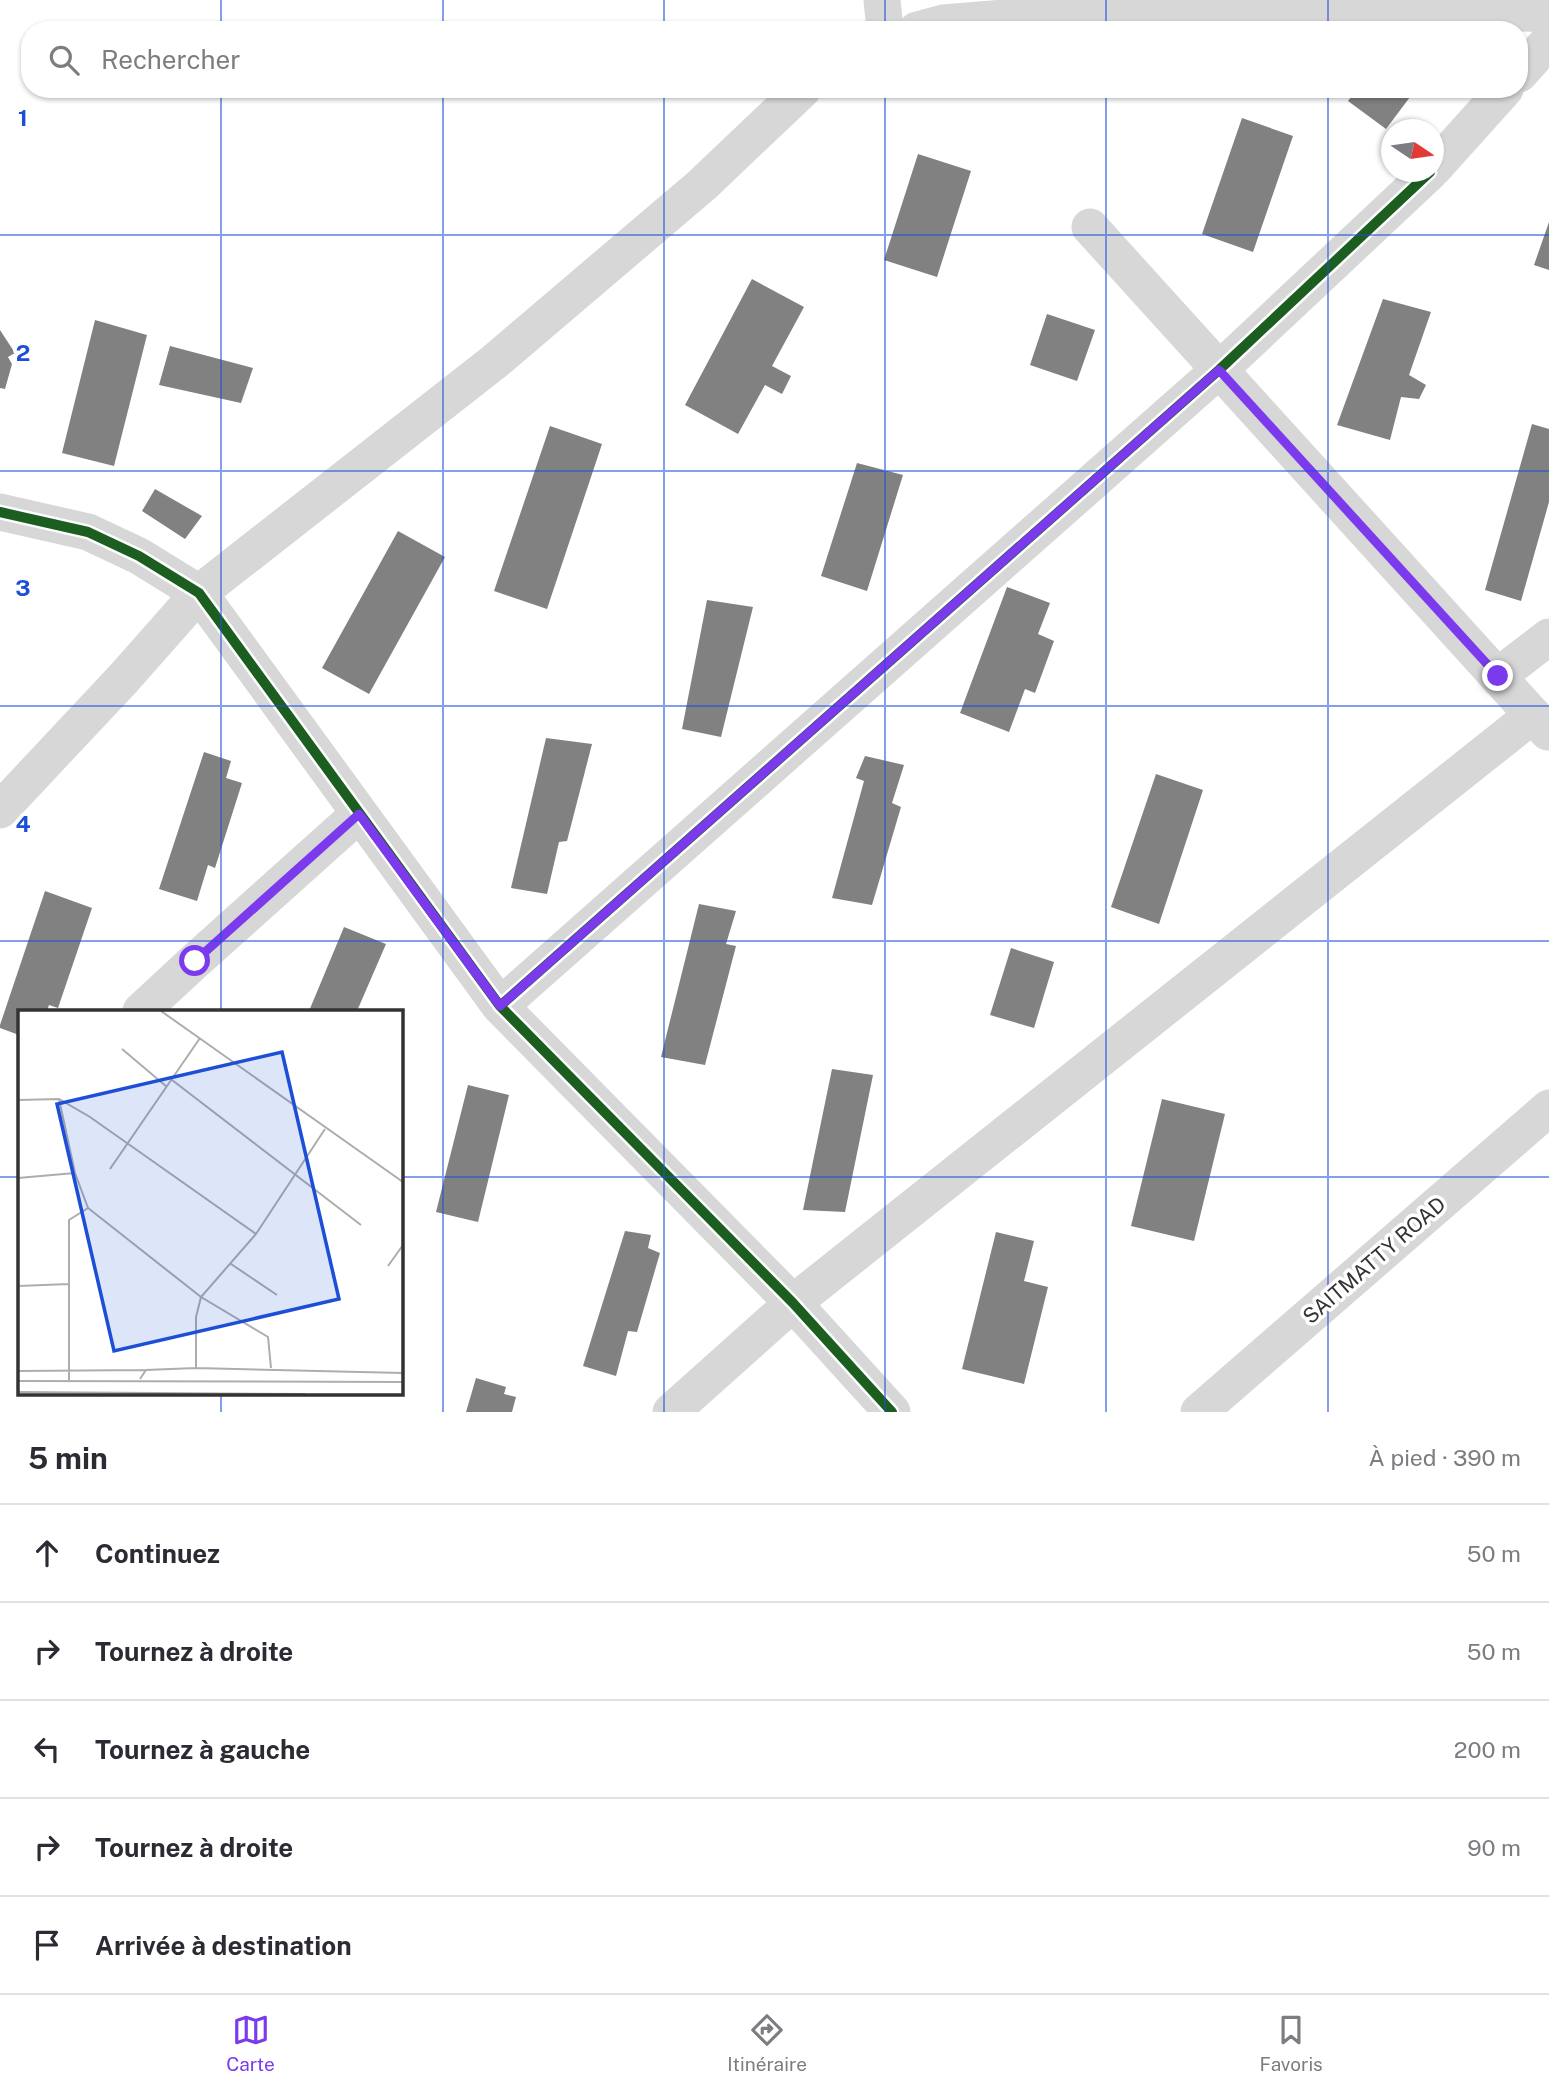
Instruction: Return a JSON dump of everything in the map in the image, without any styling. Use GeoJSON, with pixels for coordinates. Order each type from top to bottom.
{"type":"FeatureCollection","features":[{"type":"Feature","properties":{"kind":"street"},"geometry":{"type":"LineString","coordinates":[[882,0],[884,21]]}},
{"type":"Feature","properties":{"kind":"street"},"geometry":{"type":"LineString","coordinates":[[961,21],[1113,4],[1353,7],[1549,14]]}},
{"type":"Feature","properties":{"kind":"street"},"geometry":{"type":"LineString","coordinates":[[1528,64],[1549,41]]}},
{"type":"Feature","properties":{"kind":"street"},"geometry":{"type":"LineString","coordinates":[[0,810],[199,593],[494,362],[702,185],[794,98]]}},
{"type":"Feature","properties":{"kind":"street"},"geometry":{"type":"LineString","coordinates":[[1444,157],[1497,98]]}},
{"type":"Feature","properties":{"kind":"street"},"geometry":{"type":"LineString","coordinates":[[500,1006],[1219,370],[1419,182]]}},
{"type":"Feature","properties":{"kind":"street"},"geometry":{"type":"LineString","coordinates":[[671,1412],[793,1303],[1541,724],[1090,227]]}},
{"type":"Feature","properties":{"kind":"street"},"geometry":{"type":"LineString","coordinates":[[0,512],[88,532],[139,556],[199,593],[500,1006],[793,1303],[892,1412]]}},
{"type":"Feature","properties":{"kind":"street"},"geometry":{"type":"LineString","coordinates":[[1498,676],[1549,637]]}},
{"type":"Feature","properties":{"kind":"street"},"geometry":{"type":"LineString","coordinates":[[142,1010],[359,814]]}},
{"type":"Feature","properties":{"kind":"street","name":"SAITMATTY ROAD"},"geometry":{"type":"LineString","coordinates":[[1199,1412],[1549,1108]]}},
{"type":"Feature","properties":{"kind":"building"},"geometry":{"type":"Polygon","coordinates":[[[1350,98],[1409,98],[1394,119],[1381,119],[1381,125],[1348,101],[1350,98]]]}},
{"type":"Feature","properties":{"kind":"building"},"geometry":{"type":"Polygon","coordinates":[[[1242,118],[1293,136],[1253,252],[1202,234],[1242,118]]]}},
{"type":"Feature","properties":{"kind":"building"},"geometry":{"type":"Polygon","coordinates":[[[918,154],[971,171],[937,277],[884,260],[918,154]]]}},
{"type":"Feature","properties":{"kind":"building"},"geometry":{"type":"Polygon","coordinates":[[[1549,222],[1549,270],[1534,265],[1549,222]]]}},
{"type":"Feature","properties":{"kind":"building"},"geometry":{"type":"Polygon","coordinates":[[[752,279],[804,307],[772,366],[791,376],[782,394],[765,385],[738,434],[685,405],[752,279]]]}},
{"type":"Feature","properties":{"kind":"building"},"geometry":{"type":"Polygon","coordinates":[[[1383,299],[1431,312],[1409,375],[1426,385],[1419,399],[1401,397],[1390,440],[1337,425],[1383,299]]]}},
{"type":"Feature","properties":{"kind":"building"},"geometry":{"type":"Polygon","coordinates":[[[1047,314],[1095,330],[1077,381],[1030,365],[1047,314]]]}},
{"type":"Feature","properties":{"kind":"building"},"geometry":{"type":"Polygon","coordinates":[[[95,320],[147,335],[114,466],[62,453],[95,320]]]}},
{"type":"Feature","properties":{"kind":"building"},"geometry":{"type":"Polygon","coordinates":[[[0,330],[15,353],[8,357],[12,364],[5,389],[0,388],[0,330]]]}},
{"type":"Feature","properties":{"kind":"building"},"geometry":{"type":"Polygon","coordinates":[[[170,346],[253,368],[241,403],[159,385],[170,346]]]}},
{"type":"Feature","properties":{"kind":"building"},"geometry":{"type":"Polygon","coordinates":[[[1532,424],[1549,429],[1549,502],[1521,601],[1485,590],[1532,424]]]}},
{"type":"Feature","properties":{"kind":"building"},"geometry":{"type":"Polygon","coordinates":[[[550,426],[602,444],[547,609],[494,591],[550,426]]]}},
{"type":"Feature","properties":{"kind":"building"},"geometry":{"type":"Polygon","coordinates":[[[857,463],[903,475],[867,591],[821,576],[857,463]]]}},
{"type":"Feature","properties":{"kind":"building"},"geometry":{"type":"Polygon","coordinates":[[[155,489],[202,516],[185,539],[142,511],[155,489]]]}},
{"type":"Feature","properties":{"kind":"building"},"geometry":{"type":"Polygon","coordinates":[[[398,531],[445,557],[369,694],[322,668],[398,531]]]}},
{"type":"Feature","properties":{"kind":"building"},"geometry":{"type":"Polygon","coordinates":[[[1007,587],[1050,603],[1038,634],[1054,641],[1035,693],[1025,689],[1009,732],[960,713],[1007,587]]]}},
{"type":"Feature","properties":{"kind":"building"},"geometry":{"type":"Polygon","coordinates":[[[707,600],[753,607],[721,737],[682,729],[707,600]]]}},
{"type":"Feature","properties":{"kind":"building"},"geometry":{"type":"Polygon","coordinates":[[[546,738],[592,744],[567,841],[559,842],[547,894],[511,888],[546,738]]]}},
{"type":"Feature","properties":{"kind":"building"},"geometry":{"type":"Polygon","coordinates":[[[204,752],[231,761],[226,778],[242,783],[215,868],[208,865],[197,901],[159,889],[204,752]]]}},
{"type":"Feature","properties":{"kind":"building"},"geometry":{"type":"Polygon","coordinates":[[[865,756],[904,765],[892,803],[901,807],[872,905],[832,898],[864,781],[856,778],[865,756]]]}},
{"type":"Feature","properties":{"kind":"building"},"geometry":{"type":"Polygon","coordinates":[[[1156,774],[1203,790],[1159,924],[1111,907],[1156,774]]]}},
{"type":"Feature","properties":{"kind":"building"},"geometry":{"type":"Polygon","coordinates":[[[45,891],[92,908],[58,1008],[49,1005],[47,1010],[18,1010],[18,1035],[0,1028],[45,891]]]}},
{"type":"Feature","properties":{"kind":"building"},"geometry":{"type":"Polygon","coordinates":[[[699,904],[736,911],[726,944],[736,946],[705,1065],[661,1057],[699,904]]]}},
{"type":"Feature","properties":{"kind":"building"},"geometry":{"type":"Polygon","coordinates":[[[344,927],[386,944],[357,1010],[309,1010],[344,927]]]}},
{"type":"Feature","properties":{"kind":"building"},"geometry":{"type":"Polygon","coordinates":[[[1011,948],[1054,962],[1034,1028],[990,1015],[1011,948]]]}},
{"type":"Feature","properties":{"kind":"building"},"geometry":{"type":"Polygon","coordinates":[[[832,1069],[873,1075],[845,1212],[803,1210],[832,1069]]]}},
{"type":"Feature","properties":{"kind":"building"},"geometry":{"type":"Polygon","coordinates":[[[468,1085],[509,1095],[478,1222],[436,1212],[468,1085]]]}},
{"type":"Feature","properties":{"kind":"building"},"geometry":{"type":"Polygon","coordinates":[[[1162,1099],[1225,1114],[1194,1241],[1131,1226],[1162,1099]]]}},
{"type":"Feature","properties":{"kind":"building"},"geometry":{"type":"Polygon","coordinates":[[[625,1231],[651,1235],[648,1248],[660,1253],[637,1332],[628,1331],[616,1376],[583,1366],[625,1231]]]}},
{"type":"Feature","properties":{"kind":"building"},"geometry":{"type":"Polygon","coordinates":[[[996,1232],[1034,1241],[1024,1281],[1048,1287],[1024,1384],[962,1369],[996,1232]]]}},
{"type":"Feature","properties":{"kind":"building"},"geometry":{"type":"Polygon","coordinates":[[[476,1378],[506,1387],[504,1394],[516,1397],[512,1412],[466,1412],[476,1378]]]}},
{"type":"Feature","properties":{"kind":"cycle path"},"geometry":{"type":"LineString","coordinates":[[500,1006],[1219,370],[1419,182]]}},
{"type":"Feature","properties":{"kind":"cycle path"},"geometry":{"type":"LineString","coordinates":[[0,512],[88,532],[139,556],[199,593],[500,1006],[793,1303],[892,1412]]}},
{"type":"Feature","properties":{"kind":"route"},"geometry":{"type":"LineString","coordinates":[[195,961],[359,814],[500,1006],[1219,370],[1498,676]]}}]}
